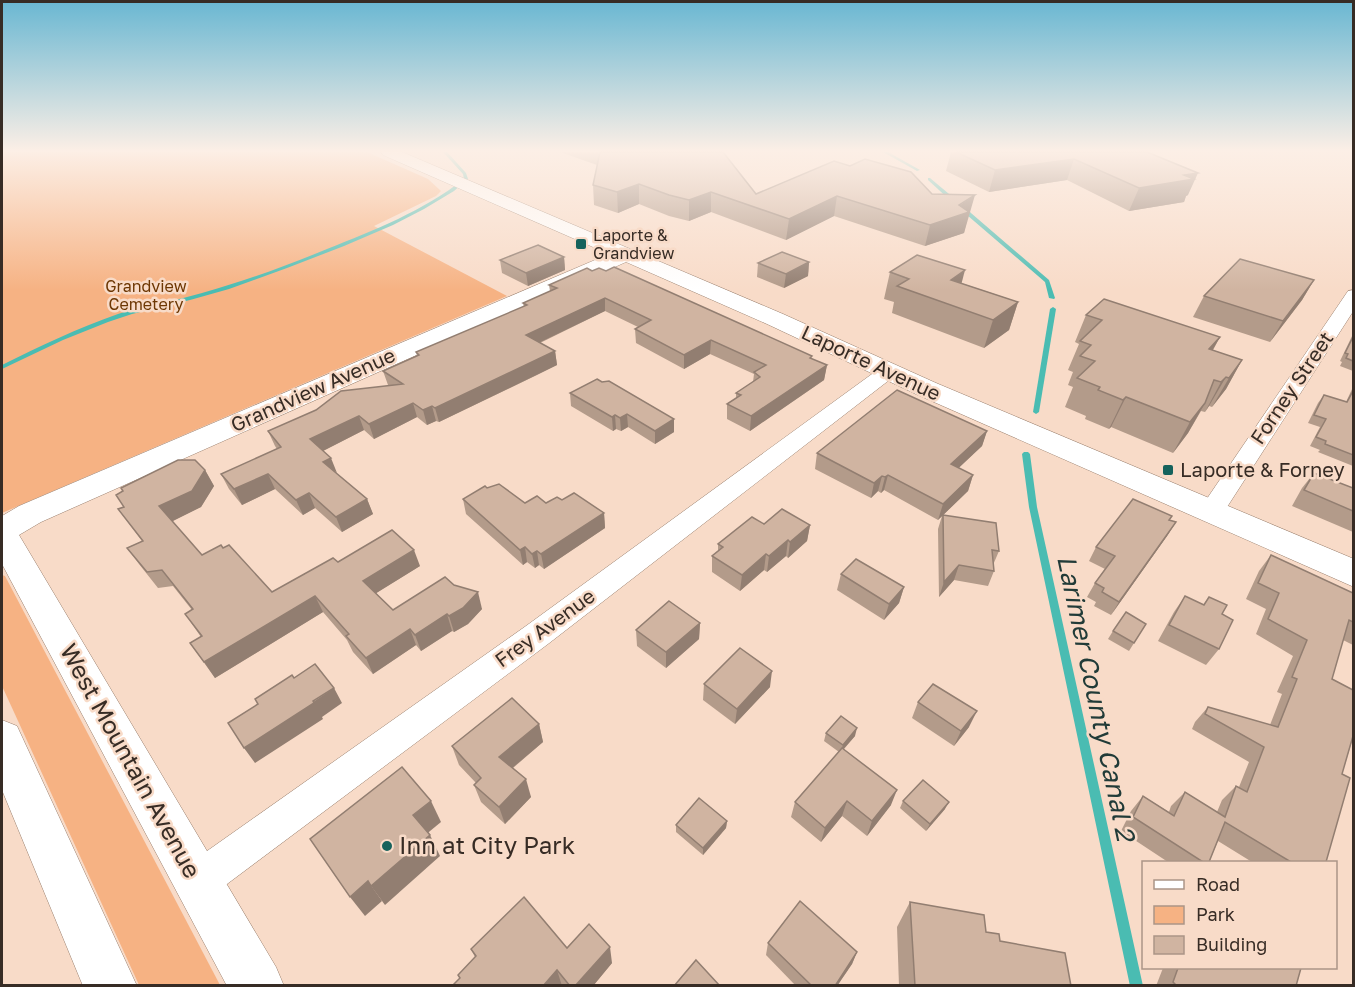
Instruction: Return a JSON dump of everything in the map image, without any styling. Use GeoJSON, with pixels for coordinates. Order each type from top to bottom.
{"type":"FeatureCollection","features":[{"type":"Feature","properties":{"kind":"street","name":"Laporte Avenue"},"geometry":{"type":"LineString","coordinates":[[496,198],[1353,574]]}},
{"type":"Feature","properties":{"kind":"street","name":"Grandview Avenue"},"geometry":{"type":"LineString","coordinates":[[2,530],[40,510],[627,254]]}},
{"type":"Feature","properties":{"kind":"street","name":"Forney Street"},"geometry":{"type":"LineString","coordinates":[[1211,512],[1353,295]]}},
{"type":"Feature","properties":{"kind":"street","name":"Frey Avenue"},"geometry":{"type":"LineString","coordinates":[[197,882],[546,628],[890,370]]}},
{"type":"Feature","properties":{"kind":"street","name":"West Mountain Avenue"},"geometry":{"type":"LineString","coordinates":[[2,537],[257,986]]}},
{"type":"Feature","properties":{"kind":"street"},"geometry":{"type":"LineString","coordinates":[[2,740],[110,986]]}},
{"type":"Feature","properties":{"kind":"green space","name":"Grandview Cemetery"},"geometry":{"type":"Polygon","coordinates":[[[2,198],[432,198],[374,226],[507,296],[2,513],[2,198]]]}},
{"type":"Feature","properties":{"kind":"green space"},"geometry":{"type":"Polygon","coordinates":[[[2,575],[5,576],[220,985],[139,985],[2,686],[2,575]]]}},
{"type":"Feature","properties":{"kind":"building"},"geometry":{"type":"Polygon","coordinates":[[[729,198],[833,198],[789,219],[729,198]]]}},
{"type":"Feature","properties":{"kind":"building"},"geometry":{"type":"Polygon","coordinates":[[[844,198],[970,198],[959,205],[969,212],[930,225],[844,198]]]}},
{"type":"Feature","properties":{"kind":"building"},"geometry":{"type":"Polygon","coordinates":[[[538,245],[564,257],[526,273],[500,260],[538,245]]]}},
{"type":"Feature","properties":{"kind":"building"},"geometry":{"type":"Polygon","coordinates":[[[782,252],[809,262],[786,274],[758,263],[782,252]]]}},
{"type":"Feature","properties":{"kind":"building"},"geometry":{"type":"Polygon","coordinates":[[[917,255],[965,270],[951,280],[1018,302],[993,320],[897,286],[909,279],[890,272],[917,255]]]}},
{"type":"Feature","properties":{"kind":"building"},"geometry":{"type":"Polygon","coordinates":[[[1240,259],[1314,280],[1283,321],[1204,296],[1240,259]]]}},
{"type":"Feature","properties":{"kind":"building"},"geometry":{"type":"Polygon","coordinates":[[[614,267],[812,356],[810,358],[827,365],[751,416],[727,404],[741,395],[736,393],[760,377],[754,372],[766,365],[711,340],[684,355],[635,329],[651,320],[605,298],[526,335],[555,351],[435,408],[432,406],[423,410],[413,403],[369,424],[359,416],[310,439],[331,458],[323,462],[367,499],[336,517],[309,493],[296,500],[268,474],[234,489],[221,474],[281,447],[268,431],[316,410],[341,391],[403,384],[383,371],[419,355],[416,352],[527,305],[523,303],[557,288],[549,285],[587,268],[592,271],[599,268],[606,271],[614,267]]]}},
{"type":"Feature","properties":{"kind":"building"},"geometry":{"type":"Polygon","coordinates":[[[1104,299],[1220,337],[1209,349],[1242,360],[1229,378],[1226,377],[1221,382],[1214,380],[1205,403],[1190,422],[1126,397],[1123,400],[1098,390],[1100,387],[1077,378],[1095,361],[1080,356],[1091,345],[1080,341],[1102,320],[1086,315],[1104,299]]]}},
{"type":"Feature","properties":{"kind":"building"},"geometry":{"type":"Polygon","coordinates":[[[1353,337],[1353,361],[1346,358],[1348,354],[1345,353],[1353,337]]]}},
{"type":"Feature","properties":{"kind":"building"},"geometry":{"type":"Polygon","coordinates":[[[597,379],[602,382],[609,381],[674,419],[655,431],[627,414],[620,418],[615,415],[612,417],[570,393],[597,379]]]}},
{"type":"Feature","properties":{"kind":"building"},"geometry":{"type":"Polygon","coordinates":[[[897,390],[987,431],[951,464],[973,475],[943,504],[888,475],[882,476],[874,483],[817,453],[897,390]]]}},
{"type":"Feature","properties":{"kind":"building"},"geometry":{"type":"Polygon","coordinates":[[[1353,391],[1353,455],[1325,444],[1326,441],[1316,437],[1326,419],[1314,415],[1324,395],[1347,402],[1353,391]]]}},
{"type":"Feature","properties":{"kind":"building"},"geometry":{"type":"Polygon","coordinates":[[[178,460],[195,460],[205,470],[192,491],[159,506],[202,555],[221,545],[223,548],[229,545],[272,592],[333,558],[338,562],[392,530],[414,550],[363,581],[393,610],[445,577],[454,585],[478,592],[463,608],[449,616],[447,614],[415,635],[410,629],[366,658],[346,636],[349,634],[315,596],[204,662],[190,643],[202,636],[185,614],[193,609],[162,570],[147,572],[127,548],[143,541],[118,509],[124,507],[116,495],[123,491],[121,488],[178,460]]]}},
{"type":"Feature","properties":{"kind":"building"},"geometry":{"type":"Polygon","coordinates":[[[1314,473],[1353,488],[1353,511],[1304,490],[1314,473]]]}},
{"type":"Feature","properties":{"kind":"building"},"geometry":{"type":"Polygon","coordinates":[[[499,484],[525,503],[537,496],[546,503],[557,497],[562,500],[574,493],[604,513],[541,554],[537,551],[532,554],[525,547],[520,550],[463,499],[485,486],[487,488],[499,484]]]}},
{"type":"Feature","properties":{"kind":"building"},"geometry":{"type":"Polygon","coordinates":[[[1133,499],[1172,516],[1169,520],[1176,522],[1119,602],[1102,592],[1104,588],[1095,583],[1115,556],[1096,547],[1133,499]]]}},
{"type":"Feature","properties":{"kind":"building"},"geometry":{"type":"Polygon","coordinates":[[[782,509],[810,525],[769,556],[766,554],[742,575],[712,556],[723,547],[718,544],[752,517],[764,524],[782,509]]]}},
{"type":"Feature","properties":{"kind":"building"},"geometry":{"type":"Polygon","coordinates":[[[943,515],[996,523],[999,551],[992,550],[994,571],[959,565],[944,582],[943,515]]]}},
{"type":"Feature","properties":{"kind":"building"},"geometry":{"type":"Polygon","coordinates":[[[1271,555],[1353,593],[1353,622],[1349,620],[1332,679],[1353,690],[1353,736],[1342,774],[1350,778],[1326,861],[1289,861],[1225,822],[1209,861],[1201,861],[1133,817],[1143,796],[1174,816],[1185,792],[1225,817],[1236,786],[1247,792],[1264,747],[1205,714],[1208,707],[1278,727],[1297,679],[1292,677],[1307,640],[1268,619],[1279,593],[1258,583],[1271,555]]]}},
{"type":"Feature","properties":{"kind":"building"},"geometry":{"type":"Polygon","coordinates":[[[856,559],[904,587],[889,604],[841,574],[856,559]]]}},
{"type":"Feature","properties":{"kind":"building"},"geometry":{"type":"Polygon","coordinates":[[[1185,596],[1204,605],[1209,597],[1227,605],[1222,614],[1233,620],[1219,649],[1169,625],[1185,596]]]}},
{"type":"Feature","properties":{"kind":"building"},"geometry":{"type":"Polygon","coordinates":[[[669,601],[700,623],[666,652],[636,630],[669,601]]]}},
{"type":"Feature","properties":{"kind":"building"},"geometry":{"type":"Polygon","coordinates":[[[1126,612],[1146,624],[1134,643],[1113,631],[1126,612]]]}},
{"type":"Feature","properties":{"kind":"building"},"geometry":{"type":"Polygon","coordinates":[[[740,648],[772,671],[737,709],[704,684],[740,648]]]}},
{"type":"Feature","properties":{"kind":"building"},"geometry":{"type":"Polygon","coordinates":[[[315,664],[334,688],[244,748],[228,723],[258,704],[255,699],[292,675],[294,678],[315,664]]]}},
{"type":"Feature","properties":{"kind":"building"},"geometry":{"type":"Polygon","coordinates":[[[933,684],[977,711],[961,731],[918,702],[933,684]]]}},
{"type":"Feature","properties":{"kind":"building"},"geometry":{"type":"Polygon","coordinates":[[[512,698],[539,724],[499,757],[526,779],[499,807],[474,785],[481,778],[452,746],[512,698]]]}},
{"type":"Feature","properties":{"kind":"building"},"geometry":{"type":"Polygon","coordinates":[[[841,716],[857,728],[843,745],[826,733],[841,716]]]}},
{"type":"Feature","properties":{"kind":"building"},"geometry":{"type":"Polygon","coordinates":[[[842,748],[897,790],[872,821],[847,801],[825,828],[795,802],[842,748]]]}},
{"type":"Feature","properties":{"kind":"building","name":"Inn at City Park"},"geometry":{"type":"Polygon","coordinates":[[[402,767],[431,801],[413,815],[430,835],[371,886],[368,881],[350,897],[310,839],[402,767]]]}},
{"type":"Feature","properties":{"kind":"building"},"geometry":{"type":"Polygon","coordinates":[[[923,780],[949,802],[930,824],[903,801],[923,780]]]}},
{"type":"Feature","properties":{"kind":"building"},"geometry":{"type":"Polygon","coordinates":[[[699,798],[727,821],[703,848],[676,825],[699,798]]]}},
{"type":"Feature","properties":{"kind":"building"},"geometry":{"type":"Polygon","coordinates":[[[524,897],[567,948],[589,924],[610,947],[575,986],[570,986],[557,970],[543,986],[452,986],[460,978],[458,975],[476,956],[471,949],[524,897]]]}},
{"type":"Feature","properties":{"kind":"building"},"geometry":{"type":"Polygon","coordinates":[[[800,901],[857,952],[835,986],[812,986],[768,943],[800,901]]]}},
{"type":"Feature","properties":{"kind":"building"},"geometry":{"type":"Polygon","coordinates":[[[910,902],[984,915],[986,932],[999,934],[1000,941],[1065,953],[1071,986],[915,986],[910,902]]]}},
{"type":"Feature","properties":{"kind":"building"},"geometry":{"type":"Polygon","coordinates":[[[696,960],[720,986],[674,986],[696,960]]]}},
{"type":"Feature","properties":{"kind":"building"},"geometry":{"type":"Polygon","coordinates":[[[1178,969],[1301,969],[1296,986],[1177,986],[1173,982],[1178,969]]]}},
{"type":"Feature","properties":{"kind":"waterway"},"geometry":{"type":"LineString","coordinates":[[2,367],[106,320],[247,281],[342,245],[407,216],[439,198]]}},
{"type":"Feature","properties":{"kind":"waterway","name":"Larimer County Canal 2"},"geometry":{"type":"LineString","coordinates":[[962,208],[1047,281],[1052,298]]}},
{"type":"Feature","properties":{"kind":"waterway","name":"Larimer County Canal 2"},"geometry":{"type":"LineString","coordinates":[[1036,412],[1053,309]]}},
{"type":"Feature","properties":{"kind":"waterway","name":"Larimer County Canal 2"},"geometry":{"type":"LineString","coordinates":[[1026,454],[1033,507],[1137,986]]}},
{"type":"Feature","properties":{"kind":"place","name":"Laporte & Grandview"},"geometry":{"type":"Point","coordinates":[581,244]}},
{"type":"Feature","properties":{"kind":"place","name":"Laporte & Forney"},"geometry":{"type":"Point","coordinates":[1168,470]}},
{"type":"Feature","properties":{"kind":"place","name":"Inn at City Park"},"geometry":{"type":"Point","coordinates":[387,846]}}]}
